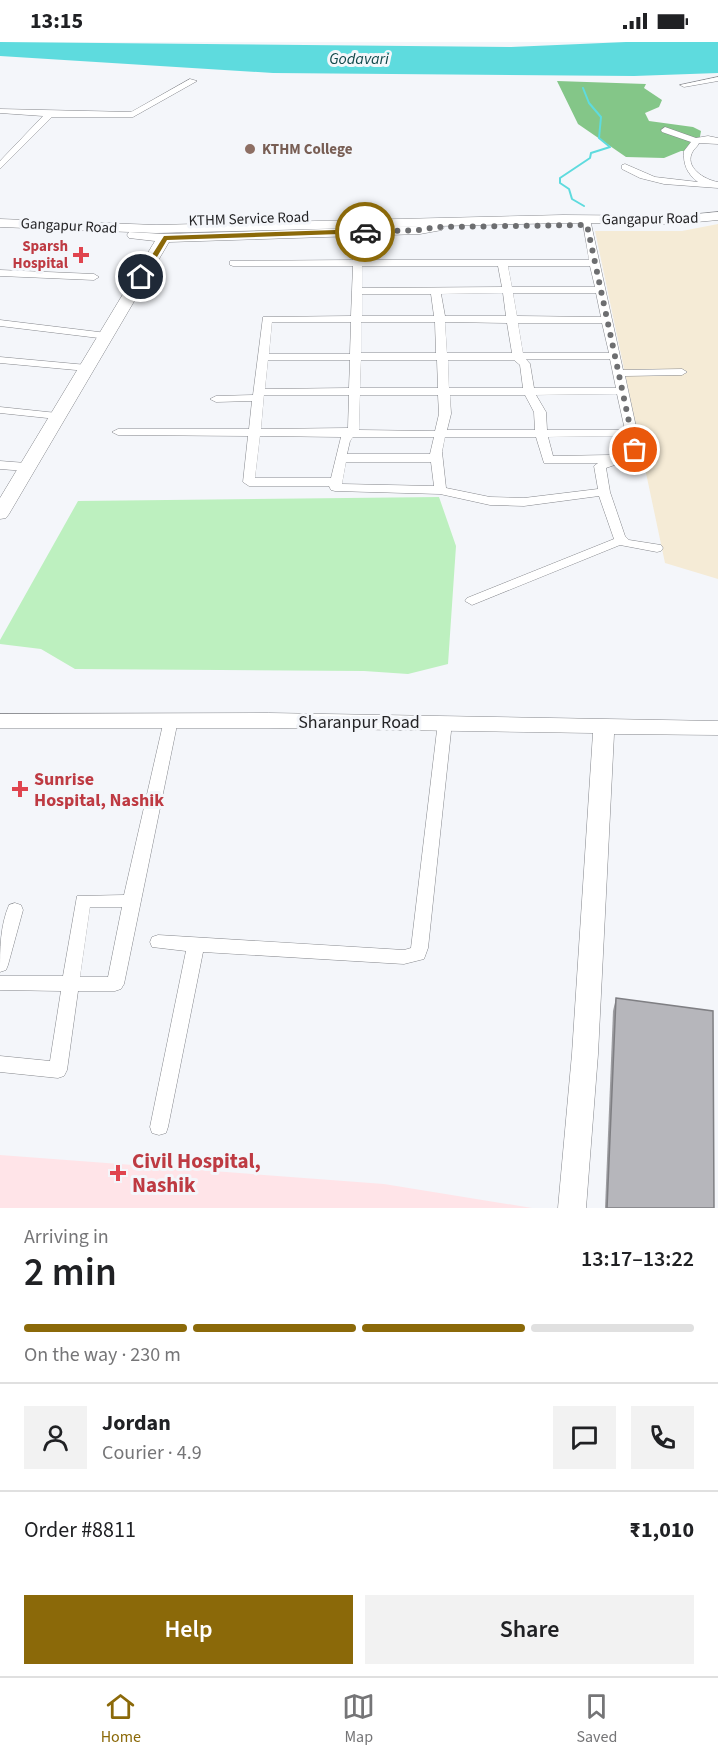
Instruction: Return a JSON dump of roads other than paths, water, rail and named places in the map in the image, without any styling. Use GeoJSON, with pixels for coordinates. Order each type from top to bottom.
{"type":"FeatureCollection","features":[{"type":"Feature","properties":{"kind":"main road","name":"Gangapur Road"},"geometry":{"type":"LineString","coordinates":[[0,223],[158,234],[437,224],[675,220],[718,216]]}},
{"type":"Feature","properties":{"kind":"main road","name":"Gangapur Road"},"geometry":{"type":"LineString","coordinates":[[586,222],[664,226],[718,221]]}},
{"type":"Feature","properties":{"kind":"main road","name":"Gangapur Road"},"geometry":{"type":"LineString","coordinates":[[0,231],[59,234],[136,232]]}},
{"type":"Feature","properties":{"kind":"street"},"geometry":{"type":"LineString","coordinates":[[684,85],[718,79]]}},
{"type":"Feature","properties":{"kind":"street"},"geometry":{"type":"LineString","coordinates":[[0,111],[133,115],[193,81]]}},
{"type":"Feature","properties":{"kind":"street"},"geometry":{"type":"LineString","coordinates":[[0,166],[47,119],[47,114]]}},
{"type":"Feature","properties":{"kind":"street"},"geometry":{"type":"LineString","coordinates":[[664,130],[694,141],[708,138],[718,141]]}},
{"type":"Feature","properties":{"kind":"street"},"geometry":{"type":"LineString","coordinates":[[694,141],[695,145],[688,151],[690,169],[696,178],[715,185]]}},
{"type":"Feature","properties":{"kind":"street"},"geometry":{"type":"LineString","coordinates":[[625,167],[634,173],[662,182],[715,185]]}},
{"type":"Feature","properties":{"kind":"street","name":"KTHM Service Road"},"geometry":{"type":"LineString","coordinates":[[136,232],[158,226],[406,219],[437,224]]}},
{"type":"Feature","properties":{"kind":"street"},"geometry":{"type":"LineString","coordinates":[[586,222],[635,450],[624,459],[600,466],[604,492],[615,529],[622,540],[625,543],[657,548]]}},
{"type":"Feature","properties":{"kind":"street","name":"KTHM Service Road"},"geometry":{"type":"LineString","coordinates":[[158,234],[420,230],[437,224]]}},
{"type":"Feature","properties":{"kind":"street"},"geometry":{"type":"LineString","coordinates":[[0,514],[26,467],[107,336],[158,234]]}},
{"type":"Feature","properties":{"kind":"street"},"geometry":{"type":"LineString","coordinates":[[358,239],[354,429],[344,440],[335,487],[440,490],[490,501],[524,502],[604,492]]}},
{"type":"Feature","properties":{"kind":"street"},"geometry":{"type":"LineString","coordinates":[[233,264],[593,263]]}},
{"type":"Feature","properties":{"kind":"street"},"geometry":{"type":"LineString","coordinates":[[503,264],[518,358],[525,364],[530,391],[540,412],[541,434],[548,460],[624,459]]}},
{"type":"Feature","properties":{"kind":"street"},"geometry":{"type":"LineString","coordinates":[[0,273],[94,277]]}},
{"type":"Feature","properties":{"kind":"street"},"geometry":{"type":"LineString","coordinates":[[357,291],[599,290]]}},
{"type":"Feature","properties":{"kind":"street"},"geometry":{"type":"LineString","coordinates":[[436,291],[445,392],[445,414],[436,458],[440,490]]}},
{"type":"Feature","properties":{"kind":"street"},"geometry":{"type":"LineString","coordinates":[[336,482],[249,482],[267,319],[606,320]]}},
{"type":"Feature","properties":{"kind":"street"},"geometry":{"type":"LineString","coordinates":[[0,322],[107,336]]}},
{"type":"Feature","properties":{"kind":"street"},"geometry":{"type":"LineString","coordinates":[[262,357],[614,356]]}},
{"type":"Feature","properties":{"kind":"street"},"geometry":{"type":"LineString","coordinates":[[0,360],[87,368]]}},
{"type":"Feature","properties":{"kind":"street"},"geometry":{"type":"LineString","coordinates":[[618,373],[682,372]]}},
{"type":"Feature","properties":{"kind":"street"},"geometry":{"type":"LineString","coordinates":[[216,399],[259,395],[354,392],[622,391]]}},
{"type":"Feature","properties":{"kind":"street"},"geometry":{"type":"LineString","coordinates":[[0,410],[57,416]]}},
{"type":"Feature","properties":{"kind":"street"},"geometry":{"type":"LineString","coordinates":[[118,432],[439,435],[631,433]]}},
{"type":"Feature","properties":{"kind":"street"},"geometry":{"type":"LineString","coordinates":[[340,458],[436,458]]}},
{"type":"Feature","properties":{"kind":"street"},"geometry":{"type":"LineString","coordinates":[[0,465],[26,467]]}},
{"type":"Feature","properties":{"kind":"street"},"geometry":{"type":"LineString","coordinates":[[472,601],[622,540]]}},
{"type":"Feature","properties":{"kind":"street"},"geometry":{"type":"LineString","coordinates":[[0,982],[115,984],[171,720]]}},
{"type":"Feature","properties":{"kind":"street","name":"Sharanpur Road"},"geometry":{"type":"LineString","coordinates":[[0,721],[445,722],[718,728]]}},
{"type":"Feature","properties":{"kind":"street"},"geometry":{"type":"LineString","coordinates":[[158,942],[404,957],[418,954],[445,722]]}},
{"type":"Feature","properties":{"kind":"street"},"geometry":{"type":"LineString","coordinates":[[572,1208],[585,1054],[604,726]]}},
{"type":"Feature","properties":{"kind":"street"},"geometry":{"type":"LineString","coordinates":[[0,1064],[58,1070],[83,901],[131,901]]}},
{"type":"Feature","properties":{"kind":"street"},"geometry":{"type":"LineString","coordinates":[[0,965],[15,910]]}},
{"type":"Feature","properties":{"kind":"street"},"geometry":{"type":"LineString","coordinates":[[159,1127],[196,945]]}},
{"type":"Feature","properties":{"kind":"water","name":"Godavari"},"geometry":{"type":"Polygon","coordinates":[[[0,42],[511,47],[626,42],[718,42],[718,73],[634,76],[273,73],[0,56],[0,42]]]}},
{"type":"Feature","properties":{"kind":"waterway"},"geometry":{"type":"LineString","coordinates":[[583,88],[589,103],[601,117],[599,138],[610,147],[591,153],[590,158],[560,178],[560,183],[569,189],[572,199],[584,206]]}},
{"type":"Feature","properties":{"kind":"place","name":"KTHM College"},"geometry":{"type":"Point","coordinates":[250,149]}},
{"type":"Feature","properties":{"kind":"place","name":"Sparsh Hospital"},"geometry":{"type":"Point","coordinates":[81,255]}},
{"type":"Feature","properties":{"kind":"place","name":"Sunrise Hospital, Nashik"},"geometry":{"type":"Point","coordinates":[20,789]}},
{"type":"Feature","properties":{"kind":"place","name":"Civil Hospital, Nashik"},"geometry":{"type":"Point","coordinates":[118,1173]}}]}
